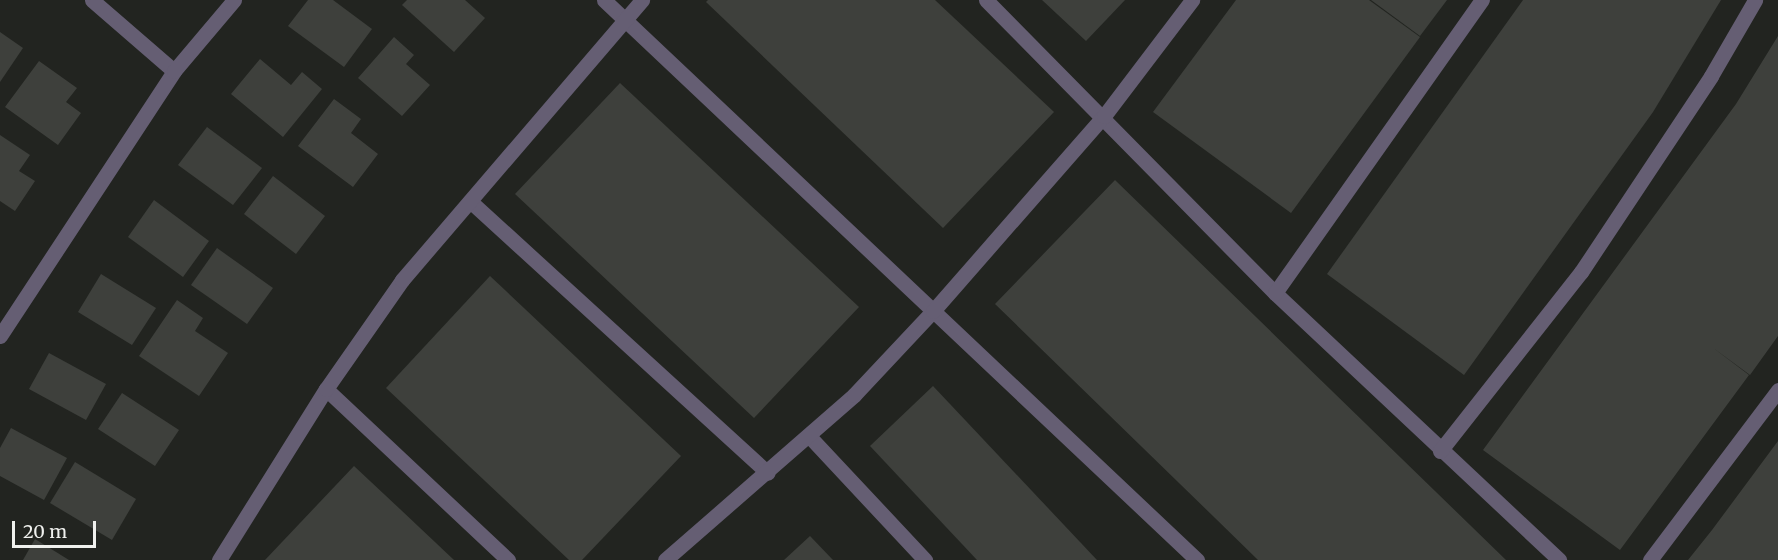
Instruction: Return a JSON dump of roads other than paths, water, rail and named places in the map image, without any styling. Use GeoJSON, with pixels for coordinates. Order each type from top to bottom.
{"type":"FeatureCollection","features":[{"type":"Feature","properties":{"kind":"street"},"geometry":{"type":"LineString","coordinates":[[92,0],[174,71]]}},
{"type":"Feature","properties":{"kind":"street"},"geometry":{"type":"LineString","coordinates":[[0,336],[174,71],[234,0]]}},
{"type":"Feature","properties":{"kind":"street"},"geometry":{"type":"LineString","coordinates":[[604,0],[1197,560]]}},
{"type":"Feature","properties":{"kind":"street"},"geometry":{"type":"LineString","coordinates":[[219,560],[326,389],[402,279],[471,201],[623,18],[642,0]]}},
{"type":"Feature","properties":{"kind":"street"},"geometry":{"type":"LineString","coordinates":[[986,0],[1104,116],[1275,293],[1440,451],[1559,560]]}},
{"type":"Feature","properties":{"kind":"street"},"geometry":{"type":"LineString","coordinates":[[665,560],[768,473],[854,395],[933,312],[1104,116],[1192,0]]}},
{"type":"Feature","properties":{"kind":"street"},"geometry":{"type":"LineString","coordinates":[[1275,293],[1482,0]]}},
{"type":"Feature","properties":{"kind":"street"},"geometry":{"type":"LineString","coordinates":[[1440,451],[1581,272],[1711,76],[1755,0]]}},
{"type":"Feature","properties":{"kind":"street"},"geometry":{"type":"LineString","coordinates":[[471,201],[768,473]]}},
{"type":"Feature","properties":{"kind":"street"},"geometry":{"type":"LineString","coordinates":[[326,389],[508,560]]}},
{"type":"Feature","properties":{"kind":"street"},"geometry":{"type":"LineString","coordinates":[[1650,560],[1778,390]]}},
{"type":"Feature","properties":{"kind":"street"},"geometry":{"type":"LineString","coordinates":[[808,436],[925,560]]}}]}
